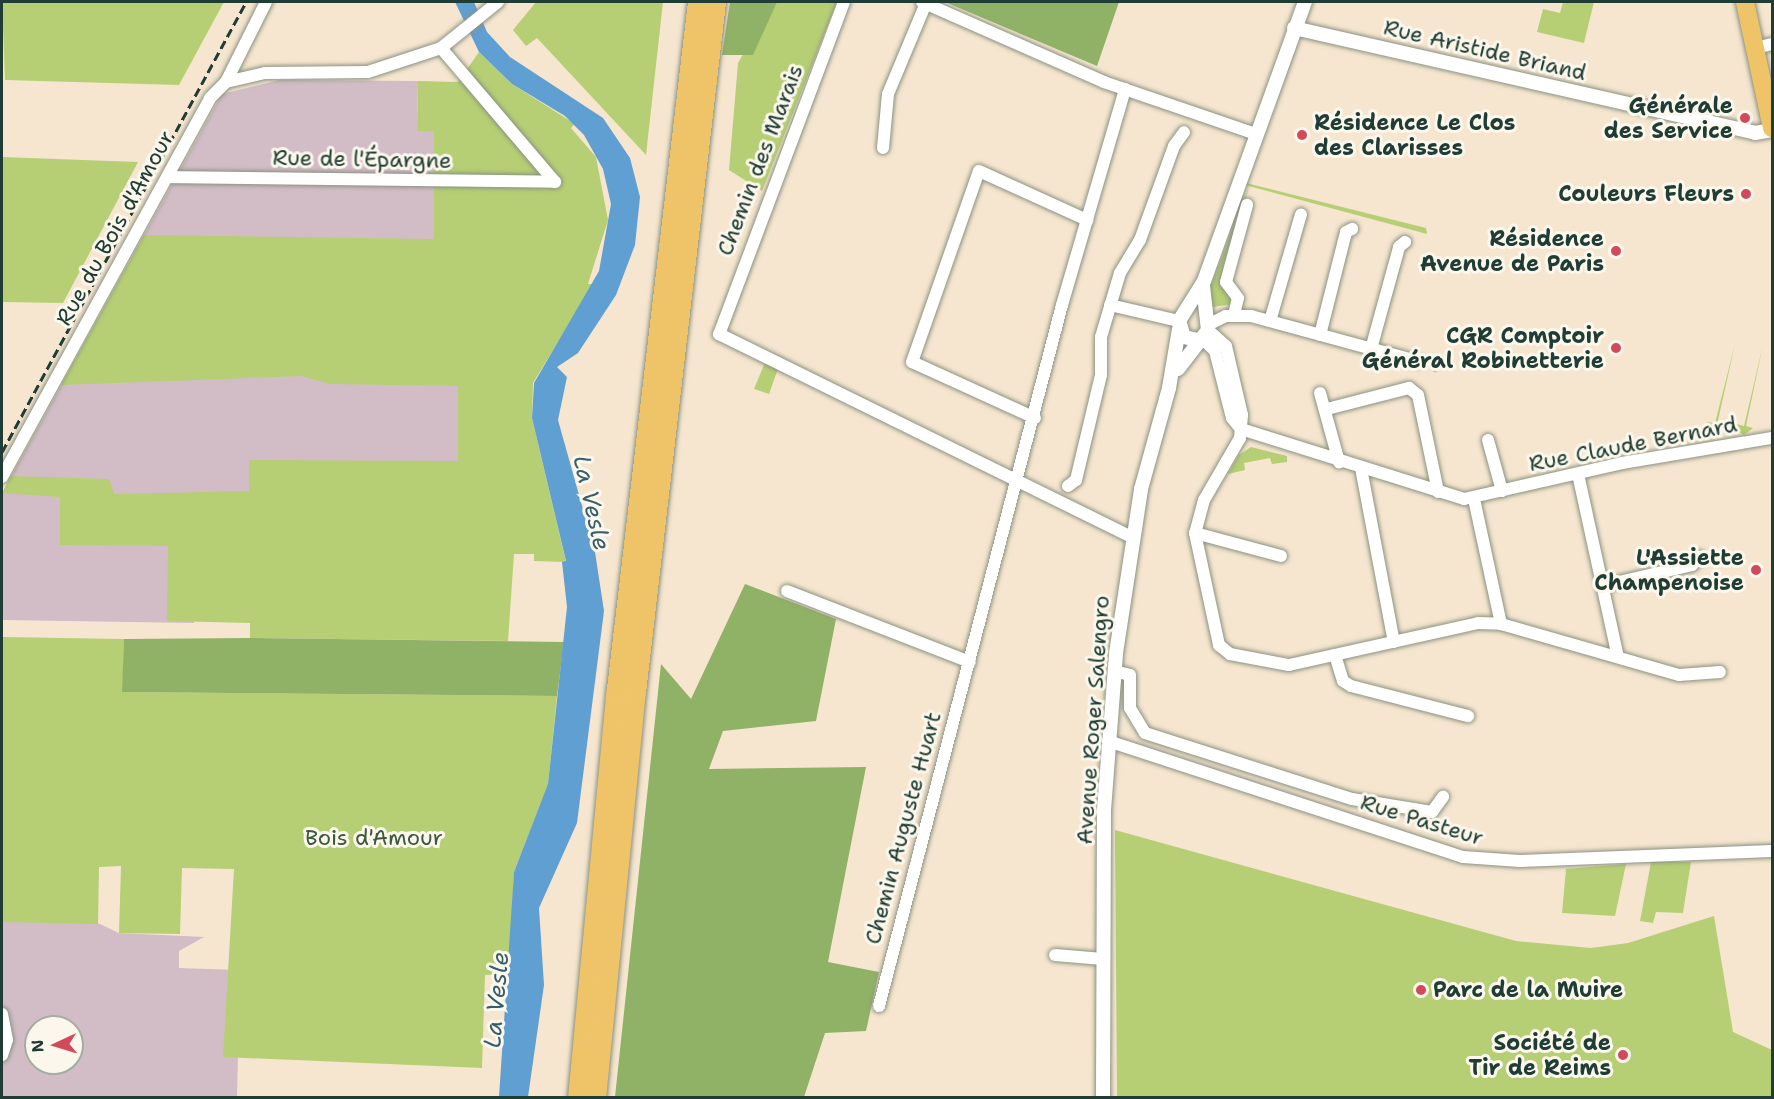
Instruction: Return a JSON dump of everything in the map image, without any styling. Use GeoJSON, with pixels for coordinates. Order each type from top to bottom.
{"type":"FeatureCollection","features":[{"type":"Feature","properties":{"kind":"highway"},"geometry":{"type":"LineString","coordinates":[[578,1098],[617,689],[698,2]]}},
{"type":"Feature","properties":{"kind":"highway"},"geometry":{"type":"LineString","coordinates":[[595,1098],[634,692],[715,2]]}},
{"type":"Feature","properties":{"kind":"main road"},"geometry":{"type":"LineString","coordinates":[[1744,2],[1764,46],[1773,129]]}},
{"type":"Feature","properties":{"kind":"street","name":"Rue du Bois d'Amour"},"geometry":{"type":"LineString","coordinates":[[2,477],[210,98],[226,82],[266,2]]}},
{"type":"Feature","properties":{"kind":"street"},"geometry":{"type":"LineString","coordinates":[[226,82],[265,73],[368,72],[441,48],[464,33],[498,2]]}},
{"type":"Feature","properties":{"kind":"street","name":"Chemin des Marais"},"geometry":{"type":"LineString","coordinates":[[844,2],[719,334],[1020,482]]}},
{"type":"Feature","properties":{"kind":"street"},"geometry":{"type":"LineString","coordinates":[[883,148],[888,94],[924,2],[1125,89],[1256,134]]}},
{"type":"Feature","properties":{"kind":"street","name":"Avenue Roger Salengro"},"geometry":{"type":"LineString","coordinates":[[1102,1098],[1108,741],[1114,671],[1131,537],[1169,388],[1182,321],[1204,280],[1305,2]]}},
{"type":"Feature","properties":{"kind":"street","name":"Rue Aristide Briand"},"geometry":{"type":"LineString","coordinates":[[1294,28],[1755,133],[1773,129]]}},
{"type":"Feature","properties":{"kind":"street","name":"Rue de l'Épargne"},"geometry":{"type":"LineString","coordinates":[[168,177],[555,182],[441,48]]}},
{"type":"Feature","properties":{"kind":"street"},"geometry":{"type":"LineString","coordinates":[[1125,89],[1087,220],[1020,482],[1131,537]]}},
{"type":"Feature","properties":{"kind":"street"},"geometry":{"type":"LineString","coordinates":[[1068,486],[1076,480],[1098,385],[1101,337],[1110,305],[1184,132]]}},
{"type":"Feature","properties":{"kind":"street"},"geometry":{"type":"LineString","coordinates":[[1035,418],[912,362],[979,171],[1087,220]]}},
{"type":"Feature","properties":{"kind":"street"},"geometry":{"type":"LineString","coordinates":[[1234,315],[1238,298],[1226,282],[1247,205]]}},
{"type":"Feature","properties":{"kind":"street"},"geometry":{"type":"LineString","coordinates":[[1270,321],[1301,214]]}},
{"type":"Feature","properties":{"kind":"street"},"geometry":{"type":"LineString","coordinates":[[1320,335],[1352,229]]}},
{"type":"Feature","properties":{"kind":"street"},"geometry":{"type":"LineString","coordinates":[[1371,349],[1399,247],[1405,242]]}},
{"type":"Feature","properties":{"kind":"street","name":"Avenue Roger Salengro"},"geometry":{"type":"LineString","coordinates":[[1169,388],[1204,330],[1204,280]]}},
{"type":"Feature","properties":{"kind":"street"},"geometry":{"type":"LineString","coordinates":[[1110,305],[1182,321],[1204,330],[1215,351],[1232,418],[1241,429],[1204,500],[1195,533],[1219,645],[1269,663],[1335,655],[1478,623],[1502,624],[1679,675],[1720,672]]}},
{"type":"Feature","properties":{"kind":"street"},"geometry":{"type":"LineString","coordinates":[[1182,321],[1184,337],[1234,315],[1270,321],[1417,361]]}},
{"type":"Feature","properties":{"kind":"street"},"geometry":{"type":"LineString","coordinates":[[1327,409],[1409,388],[1418,395],[1438,492]]}},
{"type":"Feature","properties":{"kind":"street"},"geometry":{"type":"LineString","coordinates":[[1320,393],[1327,409],[1339,462]]}},
{"type":"Feature","properties":{"kind":"street","name":"Rue Claude Bernard"},"geometry":{"type":"LineString","coordinates":[[1241,429],[1438,492],[1474,499],[1578,474],[1773,438]]}},
{"type":"Feature","properties":{"kind":"street","name":"Rue Claude Bernard"},"geometry":{"type":"LineString","coordinates":[[1488,440],[1502,492]]}},
{"type":"Feature","properties":{"kind":"street"},"geometry":{"type":"LineString","coordinates":[[1361,468],[1394,642]]}},
{"type":"Feature","properties":{"kind":"street"},"geometry":{"type":"LineString","coordinates":[[1578,474],[1618,657]]}},
{"type":"Feature","properties":{"kind":"street","name":"Chemin Auguste Huart"},"geometry":{"type":"LineString","coordinates":[[879,1006],[1020,482]]}},
{"type":"Feature","properties":{"kind":"street"},"geometry":{"type":"LineString","coordinates":[[1474,499],[1502,624]]}},
{"type":"Feature","properties":{"kind":"street"},"geometry":{"type":"LineString","coordinates":[[1195,533],[1281,556]]}},
{"type":"Feature","properties":{"kind":"street"},"geometry":{"type":"LineString","coordinates":[[1602,586],[1692,566],[1699,557]]}},
{"type":"Feature","properties":{"kind":"street"},"geometry":{"type":"LineString","coordinates":[[787,591],[970,662]]}},
{"type":"Feature","properties":{"kind":"street"},"geometry":{"type":"LineString","coordinates":[[1335,655],[1343,681],[1351,686],[1468,716]]}},
{"type":"Feature","properties":{"kind":"street"},"geometry":{"type":"LineString","coordinates":[[1114,671],[1130,675],[1130,708],[1145,733],[1352,799],[1432,812],[1443,797]]}},
{"type":"Feature","properties":{"kind":"street","name":"Rue Pasteur"},"geometry":{"type":"LineString","coordinates":[[1108,741],[1463,857],[1520,861],[1773,851]]}},
{"type":"Feature","properties":{"kind":"street"},"geometry":{"type":"LineString","coordinates":[[1055,955],[1103,959]]}},
{"type":"Feature","properties":{"kind":"street"},"geometry":{"type":"LineString","coordinates":[[2,1014],[7,1040],[2,1055]]}},
{"type":"Feature","properties":{"kind":"shaded area"},"geometry":{"type":"Polygon","coordinates":[[[280,80],[418,81],[417,130],[434,131],[474,383],[459,464],[251,551],[195,549],[194,623],[2,620],[2,493],[222,94],[280,80]]]}},
{"type":"Feature","properties":{"kind":"shaded area"},"geometry":{"type":"Polygon","coordinates":[[[2,878],[119,933],[204,937],[179,951],[179,968],[240,970],[237,1097],[2,1097],[2,878]]]}},
{"type":"Feature","properties":{"kind":"green space"},"geometry":{"type":"Polygon","coordinates":[[[2,2],[224,2],[179,85],[5,80],[2,2]]]}},
{"type":"Feature","properties":{"kind":"green space"},"geometry":{"type":"Polygon","coordinates":[[[536,2],[663,2],[646,155],[537,38],[526,46],[513,30],[536,2]]]}},
{"type":"Feature","properties":{"kind":"green space"},"geometry":{"type":"Polygon","coordinates":[[[730,2],[777,2],[753,55],[722,55],[730,2]]]}},
{"type":"Feature","properties":{"kind":"green space"},"geometry":{"type":"Polygon","coordinates":[[[773,2],[837,2],[762,191],[729,170],[738,63],[773,2]]]}},
{"type":"Feature","properties":{"kind":"green space"},"geometry":{"type":"Polygon","coordinates":[[[945,2],[1119,2],[1097,66],[945,2]]]}},
{"type":"Feature","properties":{"kind":"green space"},"geometry":{"type":"Polygon","coordinates":[[[1563,2],[1594,2],[1584,43],[1537,32],[1543,9],[1560,13],[1563,2]]]}},
{"type":"Feature","properties":{"kind":"green space"},"geometry":{"type":"Polygon","coordinates":[[[479,52],[512,84],[575,124],[571,128],[596,157],[608,220],[588,284],[593,284],[533,383],[532,418],[566,562],[534,561],[534,554],[514,554],[508,641],[250,638],[250,623],[167,621],[168,546],[60,545],[60,497],[2,493],[11,476],[109,479],[114,494],[249,491],[249,460],[458,461],[458,386],[330,384],[301,376],[61,385],[144,235],[434,239],[434,131],[417,131],[418,81],[458,82],[479,52]]]}},
{"type":"Feature","properties":{"kind":"green space"},"geometry":{"type":"Polygon","coordinates":[[[2,157],[138,162],[63,303],[2,302],[2,157]]]}},
{"type":"Feature","properties":{"kind":"green space"},"geometry":{"type":"Polygon","coordinates":[[[1246,183],[1426,228],[1427,234],[1245,185],[1246,183]]]}},
{"type":"Feature","properties":{"kind":"green space"},"geometry":{"type":"Polygon","coordinates":[[[1249,187],[1222,277],[1234,304],[1212,307],[1208,293],[1249,187]]]}},
{"type":"Feature","properties":{"kind":"green space"},"geometry":{"type":"Polygon","coordinates":[[[1735,344],[1717,425],[1725,427],[1709,431],[1707,422],[1715,423],[1735,344]]]}},
{"type":"Feature","properties":{"kind":"green space"},"geometry":{"type":"Polygon","coordinates":[[[1763,345],[1746,426],[1753,428],[1744,435],[1735,430],[1737,424],[1744,426],[1763,345]]]}},
{"type":"Feature","properties":{"kind":"green space"},"geometry":{"type":"Polygon","coordinates":[[[766,360],[779,366],[769,394],[754,389],[766,360]]]}},
{"type":"Feature","properties":{"kind":"green space"},"geometry":{"type":"Polygon","coordinates":[[[1251,447],[1287,456],[1287,462],[1272,464],[1270,458],[1244,463],[1245,470],[1228,474],[1239,455],[1251,447]]]}},
{"type":"Feature","properties":{"kind":"green space"},"geometry":{"type":"Polygon","coordinates":[[[745,584],[836,619],[816,721],[723,731],[709,769],[866,767],[828,962],[879,972],[866,1031],[825,1033],[804,1097],[615,1097],[661,664],[691,699],[745,584]]]}},
{"type":"Feature","properties":{"kind":"green space","name":"Bois d'Amour"},"geometry":{"type":"Polygon","coordinates":[[[2,637],[124,639],[123,692],[557,696],[548,785],[514,872],[509,974],[485,975],[482,1068],[223,1057],[234,869],[182,868],[180,934],[119,933],[121,866],[99,867],[98,924],[2,922],[2,637]]]}},
{"type":"Feature","properties":{"kind":"green space"},"geometry":{"type":"Polygon","coordinates":[[[250,638],[564,642],[557,696],[122,692],[124,639],[250,638]]]}},
{"type":"Feature","properties":{"kind":"green space","name":"Parc de la Muire"},"geometry":{"type":"Polygon","coordinates":[[[1115,830],[1516,941],[1591,948],[1628,943],[1714,916],[1733,1032],[1772,1050],[1772,1097],[1117,1097],[1115,830]]]}},
{"type":"Feature","properties":{"kind":"green space"},"geometry":{"type":"Polygon","coordinates":[[[1651,862],[1691,862],[1683,913],[1656,912],[1653,923],[1640,921],[1651,862]]]}},
{"type":"Feature","properties":{"kind":"green space"},"geometry":{"type":"Polygon","coordinates":[[[1626,864],[1615,916],[1562,913],[1566,869],[1626,864]]]}},
{"type":"Feature","properties":{"kind":"water","name":"La Vesle"},"geometry":{"type":"Polygon","coordinates":[[[455,2],[474,2],[487,32],[510,57],[603,118],[630,158],[640,197],[635,245],[616,295],[578,353],[557,367],[567,377],[558,420],[595,552],[604,611],[577,823],[539,908],[544,985],[528,1097],[499,1097],[514,872],[548,784],[567,607],[562,562],[566,561],[532,418],[534,383],[599,271],[611,204],[603,169],[584,135],[565,116],[512,84],[479,52],[455,2]]]}},
{"type":"Feature","properties":{"kind":"tunnel"},"geometry":{"type":"LineString","coordinates":[[1417,361],[1438,367]]}},
{"type":"Feature","properties":{"kind":"railway"},"geometry":{"type":"LineString","coordinates":[[2,452],[246,2]]}},
{"type":"Feature","properties":{"kind":"place","name":"Générale des Service"},"geometry":{"type":"Point","coordinates":[1745,118]}},
{"type":"Feature","properties":{"kind":"place","name":"Résidence Le Clos des Clarisses"},"geometry":{"type":"Point","coordinates":[1302,135]}},
{"type":"Feature","properties":{"kind":"place","name":"Couleurs Fleurs"},"geometry":{"type":"Point","coordinates":[1746,194]}},
{"type":"Feature","properties":{"kind":"place","name":"Résidence Avenue de Paris"},"geometry":{"type":"Point","coordinates":[1616,251]}},
{"type":"Feature","properties":{"kind":"place","name":"CGR Comptoir Général Robinetterie"},"geometry":{"type":"Point","coordinates":[1616,348]}},
{"type":"Feature","properties":{"kind":"place","name":"L'Assiette Champenoise"},"geometry":{"type":"Point","coordinates":[1756,570]}},
{"type":"Feature","properties":{"kind":"place","name":"Parc de la Muire"},"geometry":{"type":"Point","coordinates":[1421,990]}},
{"type":"Feature","properties":{"kind":"place","name":"Société de Tir de Reims"},"geometry":{"type":"Point","coordinates":[1623,1055]}}]}
